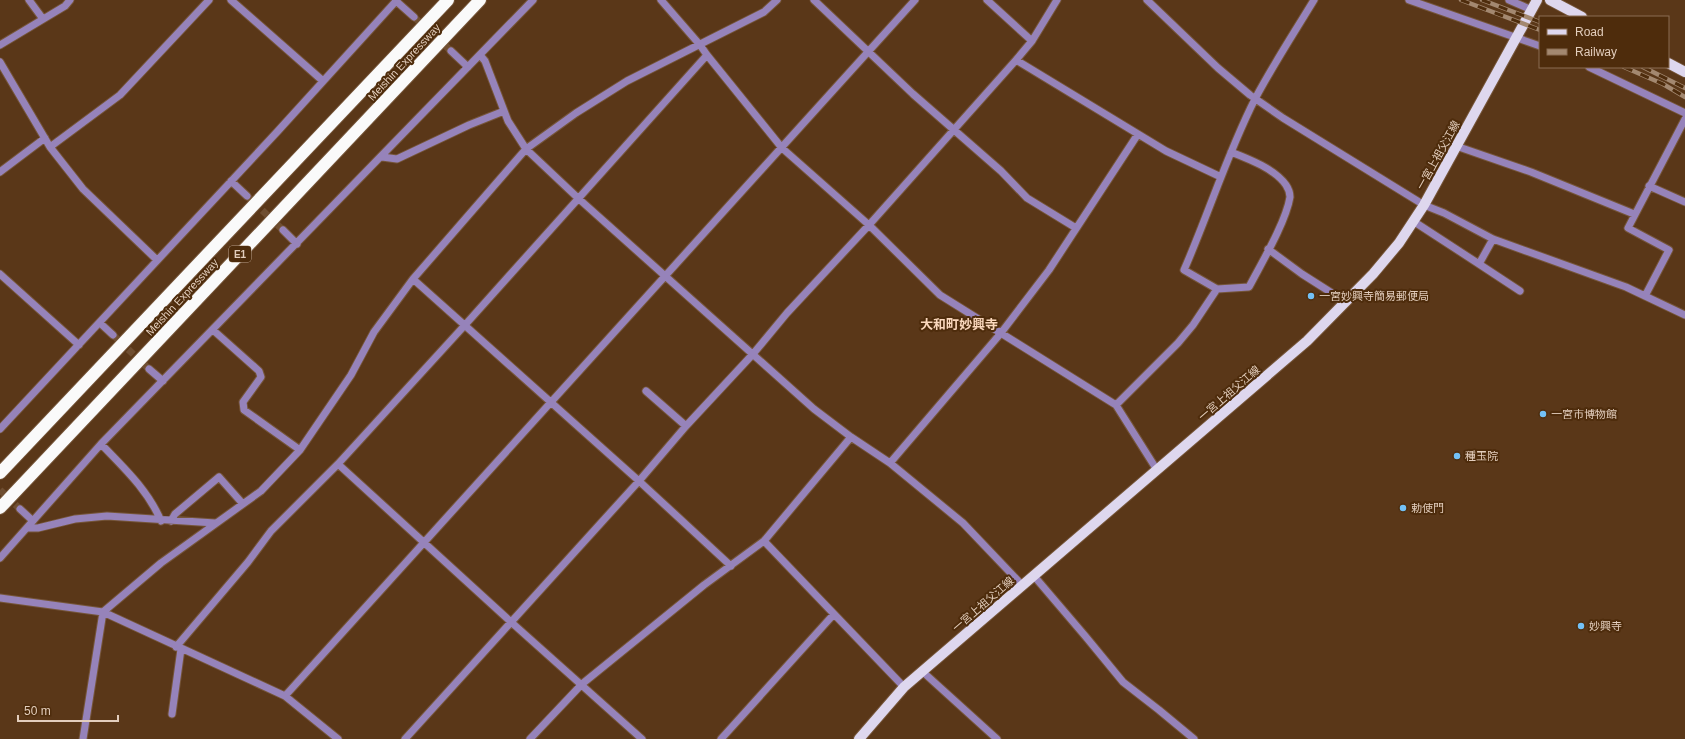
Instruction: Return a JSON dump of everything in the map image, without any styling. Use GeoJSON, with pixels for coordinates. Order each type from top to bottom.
{"type":"FeatureCollection","features":[{"type":"Feature","properties":{"kind":"highway","name":"Meishin Expressway"},"geometry":{"type":"LineString","coordinates":[[0,473],[448,0]]}},
{"type":"Feature","properties":{"kind":"highway","name":"Meishin Expressway"},"geometry":{"type":"LineString","coordinates":[[0,508],[480,0]]}},
{"type":"Feature","properties":{"kind":"main road","name":"一宮上祖父江線"},"geometry":{"type":"LineString","coordinates":[[858,739],[904,687],[1307,341],[1346,302],[1399,243],[1424,206],[1537,0]]}},
{"type":"Feature","properties":{"kind":"main road"},"geometry":{"type":"LineString","coordinates":[[1550,0],[1580,16]]}},
{"type":"Feature","properties":{"kind":"main road"},"geometry":{"type":"LineString","coordinates":[[1669,64],[1685,72]]}},
{"type":"Feature","properties":{"kind":"street"},"geometry":{"type":"LineString","coordinates":[[29,0],[43,19]]}},
{"type":"Feature","properties":{"kind":"street"},"geometry":{"type":"LineString","coordinates":[[0,45],[65,6],[70,0]]}},
{"type":"Feature","properties":{"kind":"street"},"geometry":{"type":"LineString","coordinates":[[50,147],[120,95],[209,0]]}},
{"type":"Feature","properties":{"kind":"street"},"geometry":{"type":"LineString","coordinates":[[231,0],[323,81]]}},
{"type":"Feature","properties":{"kind":"street"},"geometry":{"type":"LineString","coordinates":[[0,429],[100,323],[396,0],[414,17]]}},
{"type":"Feature","properties":{"kind":"street"},"geometry":{"type":"LineString","coordinates":[[0,558],[101,444],[382,157],[533,0]]}},
{"type":"Feature","properties":{"kind":"street"},"geometry":{"type":"LineString","coordinates":[[661,0],[700,45],[782,148],[869,225],[940,295],[1116,405],[1157,470]]}},
{"type":"Feature","properties":{"kind":"street"},"geometry":{"type":"LineString","coordinates":[[83,739],[103,612],[161,563],[261,491],[300,450],[351,374],[374,332],[413,280],[526,149],[576,113],[627,81],[764,12],[777,0]]}},
{"type":"Feature","properties":{"kind":"street"},"geometry":{"type":"LineString","coordinates":[[814,0],[954,130],[1001,171],[1027,198],[1076,228]]}},
{"type":"Feature","properties":{"kind":"street"},"geometry":{"type":"LineString","coordinates":[[285,696],[667,276],[915,0]]}},
{"type":"Feature","properties":{"kind":"street"},"geometry":{"type":"LineString","coordinates":[[987,0],[1032,41]]}},
{"type":"Feature","properties":{"kind":"street"},"geometry":{"type":"LineString","coordinates":[[405,739],[639,481],[787,313],[869,225],[1016,60],[1032,41],[1057,0]]}},
{"type":"Feature","properties":{"kind":"street"},"geometry":{"type":"LineString","coordinates":[[1147,0],[1218,68],[1255,99],[1424,206],[1444,213],[1493,239],[1559,262],[1645,296],[1685,315]]}},
{"type":"Feature","properties":{"kind":"street"},"geometry":{"type":"LineString","coordinates":[[1231,152],[1250,160],[1274,174],[1286,186],[1290,195],[1286,213],[1249,287],[1217,289],[1184,270],[1204,224],[1231,152],[1255,99],[1314,0]]}},
{"type":"Feature","properties":{"kind":"street"},"geometry":{"type":"LineString","coordinates":[[1409,0],[1539,46]]}},
{"type":"Feature","properties":{"kind":"street"},"geometry":{"type":"LineString","coordinates":[[1509,0],[1532,10]]}},
{"type":"Feature","properties":{"kind":"street"},"geometry":{"type":"LineString","coordinates":[[452,51],[468,67]]}},
{"type":"Feature","properties":{"kind":"street"},"geometry":{"type":"LineString","coordinates":[[480,55],[485,61],[504,111],[526,149],[579,199],[667,276],[814,409],[890,463],[963,523],[1022,585]]}},
{"type":"Feature","properties":{"kind":"street"},"geometry":{"type":"LineString","coordinates":[[172,714],[178,648],[248,562],[271,530],[338,464],[579,199],[707,55]]}},
{"type":"Feature","properties":{"kind":"street"},"geometry":{"type":"LineString","coordinates":[[1016,60],[1166,150],[1222,177]]}},
{"type":"Feature","properties":{"kind":"street"},"geometry":{"type":"LineString","coordinates":[[0,62],[50,147],[83,189],[157,260]]}},
{"type":"Feature","properties":{"kind":"street"},"geometry":{"type":"LineString","coordinates":[[1592,68],[1685,113]]}},
{"type":"Feature","properties":{"kind":"street"},"geometry":{"type":"LineString","coordinates":[[382,157],[397,159],[469,125],[504,111]]}},
{"type":"Feature","properties":{"kind":"street"},"geometry":{"type":"LineString","coordinates":[[1645,296],[1669,250],[1628,228],[1685,119]]}},
{"type":"Feature","properties":{"kind":"street"},"geometry":{"type":"LineString","coordinates":[[890,463],[1001,333],[1049,270],[1138,134]]}},
{"type":"Feature","properties":{"kind":"street"},"geometry":{"type":"LineString","coordinates":[[0,172],[45,138]]}},
{"type":"Feature","properties":{"kind":"street"},"geometry":{"type":"LineString","coordinates":[[1456,146],[1531,172],[1634,214]]}},
{"type":"Feature","properties":{"kind":"street"},"geometry":{"type":"LineString","coordinates":[[231,181],[247,196]]}},
{"type":"Feature","properties":{"kind":"street"},"geometry":{"type":"LineString","coordinates":[[1649,186],[1685,202]]}},
{"type":"Feature","properties":{"kind":"street"},"geometry":{"type":"LineString","coordinates":[[1413,222],[1520,291]]}},
{"type":"Feature","properties":{"kind":"street"},"geometry":{"type":"LineString","coordinates":[[283,230],[297,244]]}},
{"type":"Feature","properties":{"kind":"street"},"geometry":{"type":"LineString","coordinates":[[1479,264],[1493,239]]}},
{"type":"Feature","properties":{"kind":"street"},"geometry":{"type":"LineString","coordinates":[[1268,249],[1302,274],[1346,302]]}},
{"type":"Feature","properties":{"kind":"street"},"geometry":{"type":"LineString","coordinates":[[0,274],[78,345]]}},
{"type":"Feature","properties":{"kind":"street"},"geometry":{"type":"LineString","coordinates":[[413,280],[639,481],[731,566]]}},
{"type":"Feature","properties":{"kind":"street"},"geometry":{"type":"LineString","coordinates":[[1116,405],[1178,343],[1193,325],[1217,289]]}},
{"type":"Feature","properties":{"kind":"street"},"geometry":{"type":"LineString","coordinates":[[100,323],[113,335]]}},
{"type":"Feature","properties":{"kind":"street"},"geometry":{"type":"LineString","coordinates":[[213,330],[259,371],[261,377],[243,402],[244,410],[300,450]]}},
{"type":"Feature","properties":{"kind":"street"},"geometry":{"type":"LineString","coordinates":[[149,369],[163,381]]}},
{"type":"Feature","properties":{"kind":"street"},"geometry":{"type":"LineString","coordinates":[[646,391],[686,426]]}},
{"type":"Feature","properties":{"kind":"street"},"geometry":{"type":"LineString","coordinates":[[530,739],[582,684],[704,585],[764,541],[851,436]]}},
{"type":"Feature","properties":{"kind":"street"},"geometry":{"type":"LineString","coordinates":[[101,444],[144,489],[156,508],[161,521]]}},
{"type":"Feature","properties":{"kind":"street"},"geometry":{"type":"LineString","coordinates":[[338,464],[642,739]]}},
{"type":"Feature","properties":{"kind":"street"},"geometry":{"type":"LineString","coordinates":[[171,521],[175,514],[219,477],[243,504]]}},
{"type":"Feature","properties":{"kind":"street"},"geometry":{"type":"LineString","coordinates":[[20,509],[33,521]]}},
{"type":"Feature","properties":{"kind":"street"},"geometry":{"type":"LineString","coordinates":[[27,528],[38,528],[75,519],[107,516],[161,521],[215,523]]}},
{"type":"Feature","properties":{"kind":"street"},"geometry":{"type":"LineString","coordinates":[[764,541],[904,687]]}},
{"type":"Feature","properties":{"kind":"street"},"geometry":{"type":"LineString","coordinates":[[1034,576],[1123,682],[1194,739]]}},
{"type":"Feature","properties":{"kind":"street"},"geometry":{"type":"LineString","coordinates":[[0,598],[103,612],[178,648],[285,696],[338,739]]}},
{"type":"Feature","properties":{"kind":"street"},"geometry":{"type":"LineString","coordinates":[[721,739],[834,614]]}},
{"type":"Feature","properties":{"kind":"street"},"geometry":{"type":"LineString","coordinates":[[922,672],[997,739]]}},
{"type":"Feature","properties":{"kind":"tunnel"},"geometry":{"type":"LineString","coordinates":[[414,17],[451,51]]}},
{"type":"Feature","properties":{"kind":"tunnel"},"geometry":{"type":"LineString","coordinates":[[247,196],[283,230]]}},
{"type":"Feature","properties":{"kind":"tunnel"},"geometry":{"type":"LineString","coordinates":[[113,335],[149,369]]}},
{"type":"Feature","properties":{"kind":"tunnel"},"geometry":{"type":"LineString","coordinates":[[0,490],[20,509]]}},
{"type":"Feature","properties":{"kind":"railway"},"geometry":{"type":"LineString","coordinates":[[1461,0],[1539,30]]}},
{"type":"Feature","properties":{"kind":"railway"},"geometry":{"type":"LineString","coordinates":[[1482,0],[1539,22]]}},
{"type":"Feature","properties":{"kind":"railway"},"geometry":{"type":"LineString","coordinates":[[1626,68],[1663,84],[1685,97]]}},
{"type":"Feature","properties":{"kind":"railway"},"geometry":{"type":"LineString","coordinates":[[1645,68],[1685,88]]}},
{"type":"Feature","properties":{"kind":"place","name":"一宮妙興寺簡易郵便局"},"geometry":{"type":"Point","coordinates":[1311,296]}},
{"type":"Feature","properties":{"kind":"place","name":"一宮市博物館"},"geometry":{"type":"Point","coordinates":[1543,414]}},
{"type":"Feature","properties":{"kind":"place","name":"種玉院"},"geometry":{"type":"Point","coordinates":[1457,456]}},
{"type":"Feature","properties":{"kind":"place","name":"勅使門"},"geometry":{"type":"Point","coordinates":[1403,508]}},
{"type":"Feature","properties":{"kind":"place","name":"妙興寺"},"geometry":{"type":"Point","coordinates":[1581,626]}},
{"type":"Feature","properties":{"kind":"district","name":"大和町妙興寺"},"geometry":{"type":"Point","coordinates":[959,324]}}]}
